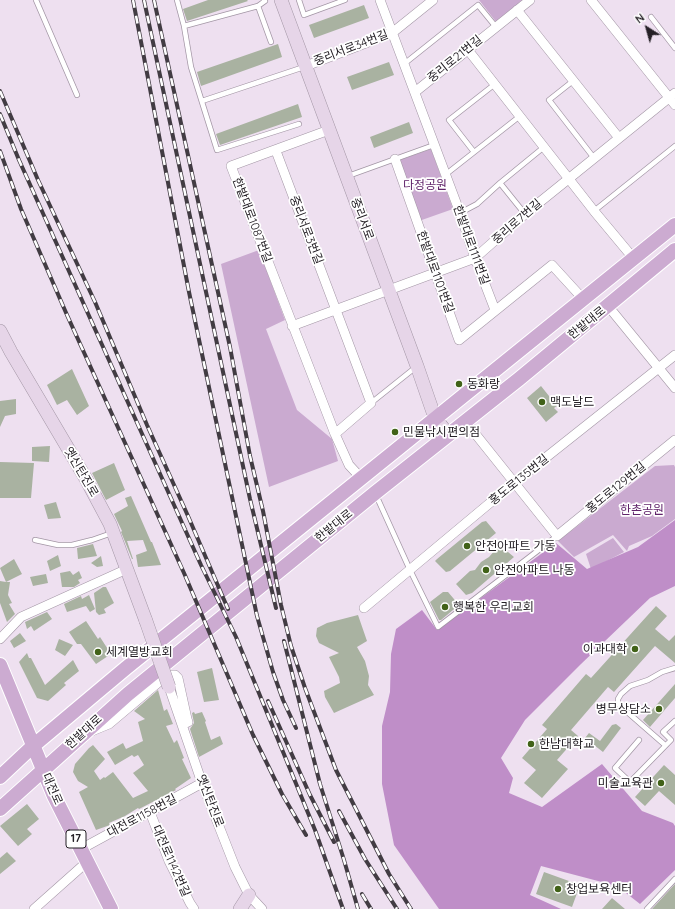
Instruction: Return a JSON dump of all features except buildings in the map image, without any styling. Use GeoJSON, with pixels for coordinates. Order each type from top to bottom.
{"type":"FeatureCollection","features":[{"type":"Feature","properties":{"kind":"main road","name":"중리서로"},"geometry":{"type":"LineString","coordinates":[[281,0],[435,418],[448,434]]}},
{"type":"Feature","properties":{"kind":"main road","name":"한밭대로"},"geometry":{"type":"LineString","coordinates":[[0,777],[33,746],[126,668],[435,418],[584,300],[675,225]]}},
{"type":"Feature","properties":{"kind":"main road","name":"한밭대로"},"geometry":{"type":"LineString","coordinates":[[0,809],[78,737],[128,694],[608,306],[675,250]]}},
{"type":"Feature","properties":{"kind":"main road","name":"옛신탄진로"},"geometry":{"type":"LineString","coordinates":[[0,331],[86,479],[110,524],[170,687]]}},
{"type":"Feature","properties":{"kind":"main road","name":"대전로"},"geometry":{"type":"LineString","coordinates":[[0,665],[54,796],[111,909]]}},
{"type":"Feature","properties":{"kind":"main road"},"geometry":{"type":"LineString","coordinates":[[240,909],[249,895]]}},
{"type":"Feature","properties":{"kind":"street","name":"한밭대로1111번길"},"geometry":{"type":"LineString","coordinates":[[380,0],[495,310]]}},
{"type":"Feature","properties":{"kind":"street","name":"중리서로34번길"},"geometry":{"type":"LineString","coordinates":[[306,66],[392,33],[433,0]]}},
{"type":"Feature","properties":{"kind":"street","name":"중리로21번길"},"geometry":{"type":"LineString","coordinates":[[414,92],[530,0]]}},
{"type":"Feature","properties":{"kind":"street"},"geometry":{"type":"LineString","coordinates":[[591,0],[673,98]]}},
{"type":"Feature","properties":{"kind":"street"},"geometry":{"type":"LineString","coordinates":[[517,10],[619,138]]}},
{"type":"Feature","properties":{"kind":"street"},"geometry":{"type":"LineString","coordinates":[[468,50],[594,211],[634,258]]}},
{"type":"Feature","properties":{"kind":"street","name":"중리로7번길"},"geometry":{"type":"LineString","coordinates":[[388,290],[475,258],[569,178],[619,138],[673,98]]}},
{"type":"Feature","properties":{"kind":"street","name":"한밭대로1087번길"},"geometry":{"type":"LineString","coordinates":[[329,130],[276,151],[231,166],[335,434],[349,465],[362,478]]}},
{"type":"Feature","properties":{"kind":"street","name":"중리서로3번길"},"geometry":{"type":"LineString","coordinates":[[276,151],[371,403]]}},
{"type":"Feature","properties":{"kind":"street","name":"한밭대로1101번길"},"geometry":{"type":"LineString","coordinates":[[395,159],[459,340],[495,310]]}},
{"type":"Feature","properties":{"kind":"street"},"geometry":{"type":"LineString","coordinates":[[495,310],[552,265],[584,300]]}},
{"type":"Feature","properties":{"kind":"street"},"geometry":{"type":"LineString","coordinates":[[292,326],[388,290]]}},
{"type":"Feature","properties":{"kind":"street"},"geometry":{"type":"LineString","coordinates":[[608,306],[675,388]]}},
{"type":"Feature","properties":{"kind":"street","name":"홍도로135번길"},"geometry":{"type":"LineString","coordinates":[[364,608],[515,482],[675,355]]}},
{"type":"Feature","properties":{"kind":"street"},"geometry":{"type":"LineString","coordinates":[[335,434],[371,403]]}},
{"type":"Feature","properties":{"kind":"street"},"geometry":{"type":"LineString","coordinates":[[465,421],[558,536]]}},
{"type":"Feature","properties":{"kind":"street","name":"홍도로129번길"},"geometry":{"type":"LineString","coordinates":[[558,536],[675,440]]}},
{"type":"Feature","properties":{"kind":"street"},"geometry":{"type":"LineString","coordinates":[[0,639],[21,617],[127,570]]}},
{"type":"Feature","properties":{"kind":"street"},"geometry":{"type":"LineString","coordinates":[[78,737],[109,724],[169,675],[175,675],[178,678],[188,722],[182,725]]}},
{"type":"Feature","properties":{"kind":"street","name":"옛신탄진로"},"geometry":{"type":"LineString","coordinates":[[170,687],[202,783],[235,867],[249,895],[262,909]]}},
{"type":"Feature","properties":{"kind":"street","name":"대전로1158번길"},"geometry":{"type":"LineString","coordinates":[[34,909],[84,855],[150,812],[202,783]]}},
{"type":"Feature","properties":{"kind":"street","name":"대전로1142번길"},"geometry":{"type":"LineString","coordinates":[[150,812],[169,861],[194,909]]}},
{"type":"Feature","properties":{"kind":"lane"},"geometry":{"type":"LineString","coordinates":[[36,0],[77,95]]}},
{"type":"Feature","properties":{"kind":"lane"},"geometry":{"type":"LineString","coordinates":[[177,0],[184,26],[191,67],[217,150],[299,124]]}},
{"type":"Feature","properties":{"kind":"lane"},"geometry":{"type":"LineString","coordinates":[[184,26],[258,6],[265,1],[264,0]]}},
{"type":"Feature","properties":{"kind":"lane"},"geometry":{"type":"LineString","coordinates":[[299,0],[304,15],[345,0]]}},
{"type":"Feature","properties":{"kind":"lane"},"geometry":{"type":"LineString","coordinates":[[404,64],[478,4],[496,26]]}},
{"type":"Feature","properties":{"kind":"lane"},"geometry":{"type":"LineString","coordinates":[[258,6],[271,42]]}},
{"type":"Feature","properties":{"kind":"lane"},"geometry":{"type":"LineString","coordinates":[[651,17],[675,48]]}},
{"type":"Feature","properties":{"kind":"lane"},"geometry":{"type":"LineString","coordinates":[[202,101],[306,66]]}},
{"type":"Feature","properties":{"kind":"lane"},"geometry":{"type":"LineString","coordinates":[[573,81],[549,100],[594,158]]}},
{"type":"Feature","properties":{"kind":"lane"},"geometry":{"type":"LineString","coordinates":[[474,152],[448,120],[495,84]]}},
{"type":"Feature","properties":{"kind":"lane"},"geometry":{"type":"LineString","coordinates":[[446,175],[520,116]]}},
{"type":"Feature","properties":{"kind":"lane"},"geometry":{"type":"LineString","coordinates":[[346,177],[434,145]]}},
{"type":"Feature","properties":{"kind":"lane"},"geometry":{"type":"LineString","coordinates":[[594,211],[675,146]]}},
{"type":"Feature","properties":{"kind":"lane"},"geometry":{"type":"LineString","coordinates":[[460,213],[478,204],[500,183],[544,147]]}},
{"type":"Feature","properties":{"kind":"lane"},"geometry":{"type":"LineString","coordinates":[[500,183],[525,214]]}},
{"type":"Feature","properties":{"kind":"lane"},"geometry":{"type":"LineString","coordinates":[[371,403],[417,366]]}},
{"type":"Feature","properties":{"kind":"lane"},"geometry":{"type":"LineString","coordinates":[[375,493],[438,627],[558,536]]}},
{"type":"Feature","properties":{"kind":"lane"},"geometry":{"type":"LineString","coordinates":[[35,540],[58,545],[72,545],[92,540],[113,532]]}},
{"type":"Feature","properties":{"kind":"lane"},"geometry":{"type":"LineString","coordinates":[[665,745],[618,704],[618,699],[630,686],[675,668]]}},
{"type":"Feature","properties":{"kind":"lane"},"geometry":{"type":"LineString","coordinates":[[639,740],[615,768],[630,782],[671,740],[663,732],[675,721]]}},
{"type":"Feature","properties":{"kind":"lane"},"geometry":{"type":"LineString","coordinates":[[648,909],[675,879]]}},
{"type":"Feature","properties":{"kind":"green space"},"geometry":{"type":"Polygon","coordinates":[[[479,0],[523,0],[497,23],[479,0]]]}},
{"type":"Feature","properties":{"kind":"green space","name":"다정공원"},"geometry":{"type":"Polygon","coordinates":[[[431,149],[453,209],[419,221],[397,161],[431,149]]]}},
{"type":"Feature","properties":{"kind":"green space"},"geometry":{"type":"Polygon","coordinates":[[[259,250],[285,320],[266,329],[297,410],[332,439],[338,461],[269,487],[221,264],[259,250]]]}},
{"type":"Feature","properties":{"kind":"green space","name":"한촌공원"},"geometry":{"type":"Polygon","coordinates":[[[674,465],[675,519],[652,536],[629,546],[627,551],[613,535],[574,557],[558,541],[655,466],[674,465]]]}},
{"type":"Feature","properties":{"kind":"green space"},"geometry":{"type":"Polygon","coordinates":[[[613,538],[624,552],[591,569],[586,554],[613,538]]]}},
{"type":"Feature","properties":{"kind":"shaded area","name":"한남대학교"},"geometry":{"type":"Polygon","coordinates":[[[675,520],[675,586],[650,598],[581,664],[525,720],[501,758],[513,778],[509,793],[542,807],[602,764],[642,811],[673,823],[675,826],[675,870],[640,904],[617,886],[541,866],[530,895],[561,909],[439,909],[394,845],[382,784],[382,726],[390,692],[391,654],[396,629],[422,610],[437,630],[556,543],[587,569],[638,547],[675,520]]]}},
{"type":"Feature","properties":{"kind":"railway"},"geometry":{"type":"LineString","coordinates":[[133,0],[189,292],[257,616],[273,672],[283,700],[296,728]]}},
{"type":"Feature","properties":{"kind":"railway"},"geometry":{"type":"LineString","coordinates":[[144,0],[250,499],[276,608]]}},
{"type":"Feature","properties":{"kind":"railway"},"geometry":{"type":"LineString","coordinates":[[154,0],[230,347],[250,456],[291,646],[336,770],[389,874],[411,909]]}},
{"type":"Feature","properties":{"kind":"railway"},"geometry":{"type":"LineString","coordinates":[[0,91],[38,180],[95,302],[228,609]]}},
{"type":"Feature","properties":{"kind":"railway"},"geometry":{"type":"LineString","coordinates":[[0,114],[19,160],[201,565],[236,637],[315,830],[343,909]]}},
{"type":"Feature","properties":{"kind":"railway"},"geometry":{"type":"LineString","coordinates":[[0,151],[21,209],[67,315],[184,573],[253,735],[282,794],[306,835]]}},
{"type":"Feature","properties":{"kind":"railway"},"geometry":{"type":"LineString","coordinates":[[284,641],[320,784],[358,909]]}},
{"type":"Feature","properties":{"kind":"railway"},"geometry":{"type":"LineString","coordinates":[[268,701],[310,795],[334,842]]}},
{"type":"Feature","properties":{"kind":"railway"},"geometry":{"type":"LineString","coordinates":[[339,811],[365,859],[397,909]]}},
{"type":"Feature","properties":{"kind":"railway"},"geometry":{"type":"LineString","coordinates":[[362,894],[371,909]]}},
{"type":"Feature","properties":{"kind":"place","name":"동화랑"},"geometry":{"type":"Point","coordinates":[459,384]}},
{"type":"Feature","properties":{"kind":"place","name":"맥도날드"},"geometry":{"type":"Point","coordinates":[542,402]}},
{"type":"Feature","properties":{"kind":"place","name":"민물낚시편의점"},"geometry":{"type":"Point","coordinates":[395,432]}},
{"type":"Feature","properties":{"kind":"place","name":"안전아파트 가동"},"geometry":{"type":"Point","coordinates":[467,546]}},
{"type":"Feature","properties":{"kind":"place","name":"안전아파트 나동"},"geometry":{"type":"Point","coordinates":[486,570]}},
{"type":"Feature","properties":{"kind":"place","name":"행복한 우리교회"},"geometry":{"type":"Point","coordinates":[445,607]}},
{"type":"Feature","properties":{"kind":"place","name":"이과대학"},"geometry":{"type":"Point","coordinates":[635,649]}},
{"type":"Feature","properties":{"kind":"place","name":"세계열방교회"},"geometry":{"type":"Point","coordinates":[98,652]}},
{"type":"Feature","properties":{"kind":"place","name":"병무상담소"},"geometry":{"type":"Point","coordinates":[659,709]}},
{"type":"Feature","properties":{"kind":"place","name":"한남대학교"},"geometry":{"type":"Point","coordinates":[531,744]}},
{"type":"Feature","properties":{"kind":"place","name":"미술교육관"},"geometry":{"type":"Point","coordinates":[661,783]}},
{"type":"Feature","properties":{"kind":"place","name":"창업보육센터"},"geometry":{"type":"Point","coordinates":[558,889]}}]}
